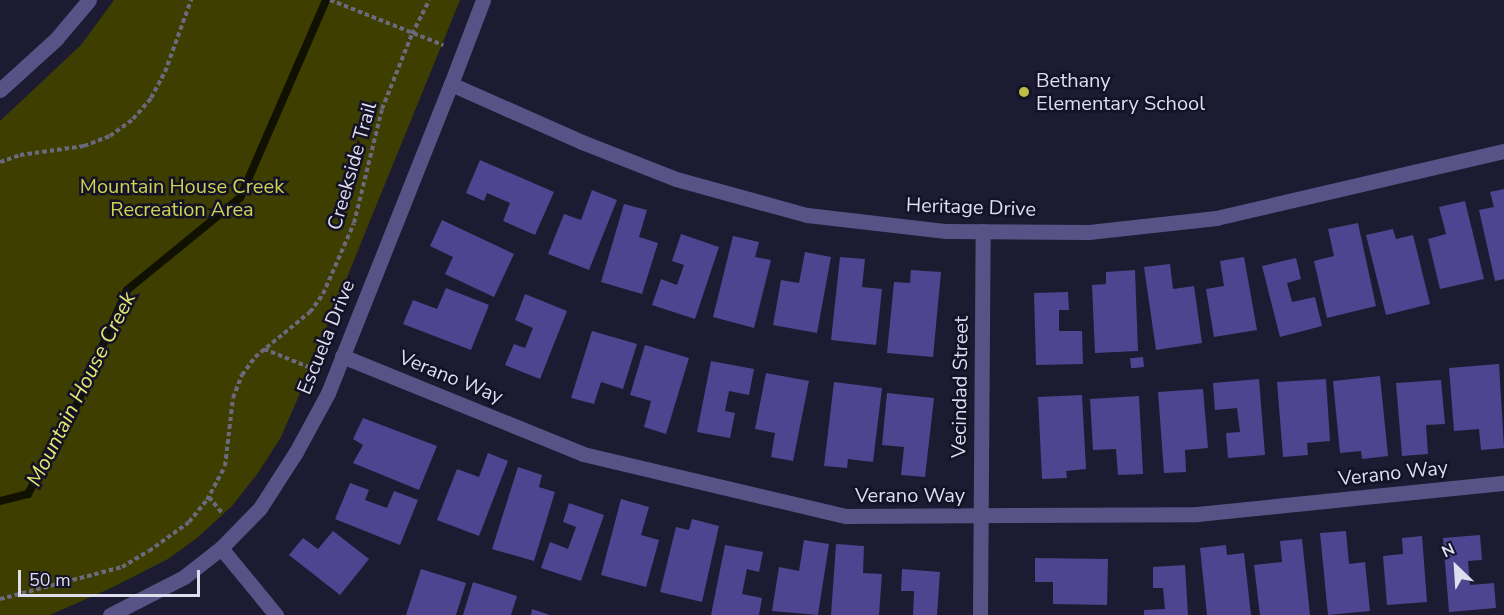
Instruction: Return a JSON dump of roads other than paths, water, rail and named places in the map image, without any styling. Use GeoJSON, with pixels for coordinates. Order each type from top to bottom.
{"type":"FeatureCollection","features":[{"type":"Feature","properties":{"kind":"street"},"geometry":{"type":"LineString","coordinates":[[0,90],[56,39],[89,0]]}},
{"type":"Feature","properties":{"kind":"street","name":"Escuela Drive"},"geometry":{"type":"LineString","coordinates":[[110,615],[184,577],[221,548],[260,508],[296,452],[328,393],[483,0]]}},
{"type":"Feature","properties":{"kind":"street","name":"Heritage Drive"},"geometry":{"type":"LineString","coordinates":[[451,84],[582,142],[676,179],[807,214],[946,231],[1089,232],[1216,218],[1504,151]]}},
{"type":"Feature","properties":{"kind":"street","name":"Vecindad Street"},"geometry":{"type":"LineString","coordinates":[[980,615],[983,231]]}},
{"type":"Feature","properties":{"kind":"street","name":"Verano Way"},"geometry":{"type":"LineString","coordinates":[[342,356],[583,454],[846,516],[1197,514],[1504,483]]}},
{"type":"Feature","properties":{"kind":"street"},"geometry":{"type":"LineString","coordinates":[[221,548],[276,615]]}},
{"type":"Feature","properties":{"kind":"waterway","name":"Mountain House Creek"},"geometry":{"type":"LineString","coordinates":[[0,501],[28,494],[77,404],[127,290],[240,198],[326,0]]}},
{"type":"Feature","properties":{"kind":"place","name":"Bethany Elementary School"},"geometry":{"type":"Point","coordinates":[1024,92]}},
{"type":"Feature","properties":{"kind":"park label","name":"Mountain House Creek Recreation Area"},"geometry":{"type":"Point","coordinates":[182,198]}}]}
